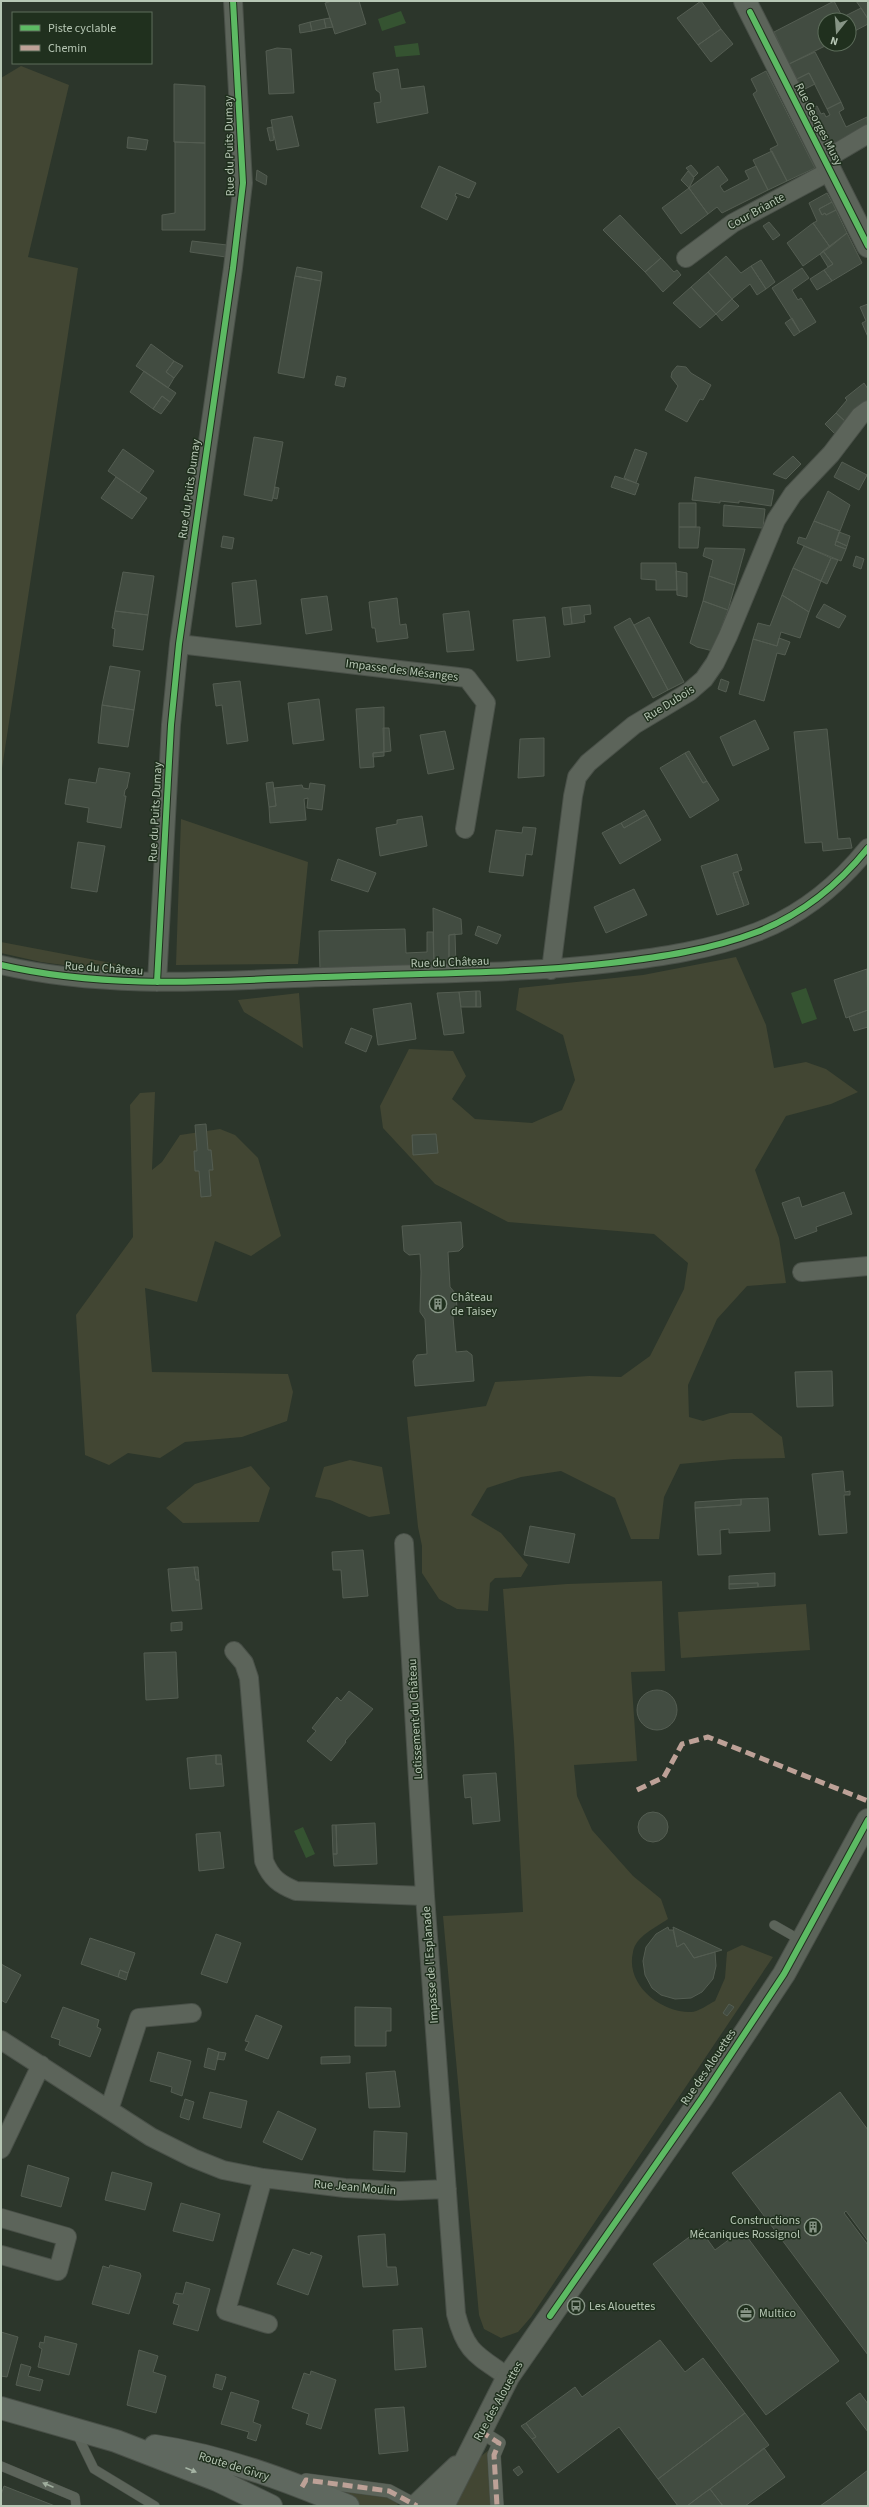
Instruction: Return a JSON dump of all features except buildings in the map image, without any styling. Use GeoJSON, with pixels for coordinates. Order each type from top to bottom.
{"type":"FeatureCollection","features":[{"type":"Feature","properties":{"kind":"main road","name":"Route de Givry"},"geometry":{"type":"LineString","coordinates":[[1,2408],[116,2441],[216,2480],[271,2506]]}},
{"type":"Feature","properties":{"kind":"main road","name":"Route de Givry"},"geometry":{"type":"LineString","coordinates":[[116,2441],[183,2451],[239,2465],[302,2487],[348,2506]]}},
{"type":"Feature","properties":{"kind":"street","name":"Rue du Puits Dumay"},"geometry":{"type":"LineString","coordinates":[[158,982],[171,725],[179,644],[234,268],[243,183],[233,1]]}},
{"type":"Feature","properties":{"kind":"street","name":"Rue Georges Musy"},"geometry":{"type":"LineString","coordinates":[[745,1],[868,246]]}},
{"type":"Feature","properties":{"kind":"street","name":"Rue Georges Musy"},"geometry":{"type":"LineString","coordinates":[[827,165],[868,134]]}},
{"type":"Feature","properties":{"kind":"street","name":"Cour Briante"},"geometry":{"type":"LineString","coordinates":[[686,258],[733,223],[827,165]]}},
{"type":"Feature","properties":{"kind":"street","name":"Rue Dubois"},"geometry":{"type":"LineString","coordinates":[[551,970],[572,796],[577,777],[588,763],[634,725],[689,692],[704,679],[715,663],[728,636],[776,520],[793,494],[831,454],[860,416],[868,410]]}},
{"type":"Feature","properties":{"kind":"street","name":"Impasse des Mésanges"},"geometry":{"type":"LineString","coordinates":[[179,644],[467,678],[486,703],[465,829]]}},
{"type":"Feature","properties":{"kind":"street","name":"Rue du Château"},"geometry":{"type":"LineString","coordinates":[[1,965],[85,980],[158,982],[551,970],[645,959],[705,949],[759,932],[796,912],[831,889],[868,848]]}},
{"type":"Feature","properties":{"kind":"street"},"geometry":{"type":"LineString","coordinates":[[802,1272],[868,1266]]}},
{"type":"Feature","properties":{"kind":"street","name":"Lotissement du Château"},"geometry":{"type":"LineString","coordinates":[[404,1543],[425,1896]]}},
{"type":"Feature","properties":{"kind":"street","name":"Impasse de l'Esplanade"},"geometry":{"type":"LineString","coordinates":[[234,1651],[244,1663],[249,1678],[264,1861],[269,1874],[279,1884],[296,1891],[425,1896],[456,2314],[462,2336],[473,2352],[508,2377]]}},
{"type":"Feature","properties":{"kind":"street","name":"Rue des Alouettes"},"geometry":{"type":"LineString","coordinates":[[443,2506],[508,2377],[702,2098],[784,1974],[868,1820]]}},
{"type":"Feature","properties":{"kind":"street"},"geometry":{"type":"LineString","coordinates":[[109,2110],[139,2018],[192,2013]]}},
{"type":"Feature","properties":{"kind":"street","name":"Rue Jean Moulin"},"geometry":{"type":"LineString","coordinates":[[1,2040],[151,2136],[193,2158],[223,2170],[263,2178],[400,2191],[447,2189]]}},
{"type":"Feature","properties":{"kind":"street"},"geometry":{"type":"LineString","coordinates":[[1,2149],[41,2065]]}},
{"type":"Feature","properties":{"kind":"street"},"geometry":{"type":"LineString","coordinates":[[263,2178],[226,2311],[268,2324]]}},
{"type":"Feature","properties":{"kind":"street"},"geometry":{"type":"LineString","coordinates":[[1,2218],[67,2237],[58,2271],[1,2255]]}},
{"type":"Feature","properties":{"kind":"street"},"geometry":{"type":"LineString","coordinates":[[480,2431],[500,2443],[494,2456],[497,2506]]}},
{"type":"Feature","properties":{"kind":"street","name":"Rue des Alouettes"},"geometry":{"type":"LineString","coordinates":[[417,2506],[466,2458]]}},
{"type":"Feature","properties":{"kind":"street"},"geometry":{"type":"LineString","coordinates":[[302,2487],[306,2480],[389,2491],[417,2506]]}},
{"type":"Feature","properties":{"kind":"street"},"geometry":{"type":"LineString","coordinates":[[251,2496],[276,2506]]}},
{"type":"Feature","properties":{"kind":"lane"},"geometry":{"type":"LineString","coordinates":[[774,1925],[802,1941]]}},
{"type":"Feature","properties":{"kind":"lane"},"geometry":{"type":"LineString","coordinates":[[74,2429],[94,2470],[155,2506]]}},
{"type":"Feature","properties":{"kind":"lane"},"geometry":{"type":"LineString","coordinates":[[1,2466],[75,2497],[76,2506]]}},
{"type":"Feature","properties":{"kind":"shaded area"},"geometry":{"type":"Polygon","coordinates":[[[401,11],[406,23],[382,31],[378,19],[401,11]]]}},
{"type":"Feature","properties":{"kind":"shaded area"},"geometry":{"type":"Polygon","coordinates":[[[418,43],[420,55],[396,57],[394,46],[418,43]]]}},
{"type":"Feature","properties":{"kind":"shaded area"},"geometry":{"type":"Polygon","coordinates":[[[21,66],[69,85],[28,257],[78,268],[1,775],[1,78],[21,66]]]}},
{"type":"Feature","properties":{"kind":"shaded area"},"geometry":{"type":"Polygon","coordinates":[[[181,819],[308,862],[298,964],[176,965],[181,819]]]}},
{"type":"Feature","properties":{"kind":"shaded area"},"geometry":{"type":"Polygon","coordinates":[[[1,942],[127,966],[99,970],[41,962],[1,953],[1,942]]]}},
{"type":"Feature","properties":{"kind":"shaded area"},"geometry":{"type":"Polygon","coordinates":[[[736,957],[766,1025],[774,1068],[806,1062],[826,1069],[858,1092],[831,1104],[786,1116],[755,1170],[779,1238],[786,1283],[747,1286],[717,1319],[688,1385],[689,1417],[703,1421],[730,1413],[752,1413],[782,1437],[785,1458],[734,1459],[680,1464],[664,1497],[659,1539],[631,1539],[615,1498],[561,1471],[521,1477],[487,1488],[471,1515],[501,1533],[528,1565],[521,1577],[495,1578],[490,1583],[488,1611],[457,1609],[439,1599],[422,1573],[422,1546],[418,1527],[407,1417],[486,1406],[495,1382],[589,1376],[621,1377],[650,1356],[684,1289],[688,1263],[654,1234],[508,1222],[435,1184],[383,1128],[380,1106],[409,1049],[453,1051],[466,1076],[452,1099],[475,1119],[532,1123],[562,1110],[575,1080],[563,1035],[516,1010],[519,988],[643,975],[736,957]]]}},
{"type":"Feature","properties":{"kind":"shaded area"},"geometry":{"type":"Polygon","coordinates":[[[806,988],[817,1019],[802,1024],[791,993],[806,988]]]}},
{"type":"Feature","properties":{"kind":"shaded area"},"geometry":{"type":"Polygon","coordinates":[[[299,993],[303,1048],[244,1012],[238,1000],[299,993]]]}},
{"type":"Feature","properties":{"kind":"shaded area"},"geometry":{"type":"Polygon","coordinates":[[[155,1092],[152,1170],[162,1162],[180,1135],[220,1129],[235,1135],[258,1158],[281,1236],[251,1256],[215,1241],[197,1302],[145,1288],[152,1372],[288,1374],[293,1392],[287,1421],[242,1437],[185,1442],[160,1458],[128,1453],[109,1465],[85,1455],[76,1315],[133,1237],[130,1105],[140,1093],[155,1092]]]}},
{"type":"Feature","properties":{"kind":"shaded area"},"geometry":{"type":"Polygon","coordinates":[[[350,1460],[382,1467],[390,1514],[369,1517],[330,1500],[315,1497],[324,1467],[350,1460]]]}},
{"type":"Feature","properties":{"kind":"shaded area"},"geometry":{"type":"Polygon","coordinates":[[[251,1466],[270,1488],[259,1522],[183,1523],[166,1508],[195,1484],[251,1466]]]}},
{"type":"Feature","properties":{"kind":"shaded area"},"geometry":{"type":"Polygon","coordinates":[[[662,1581],[665,1671],[631,1672],[637,1761],[574,1765],[577,1796],[592,1830],[633,1876],[661,1899],[668,1919],[642,1937],[635,1946],[633,1952],[632,1964],[634,1975],[640,1986],[648,1995],[668,2008],[694,2012],[715,2001],[725,1978],[727,1952],[742,1945],[773,1957],[531,2317],[518,2332],[501,2338],[484,2329],[479,2315],[443,1916],[523,1912],[514,1742],[503,1589],[567,1584],[662,1581]]]}},
{"type":"Feature","properties":{"kind":"shaded area"},"geometry":{"type":"Polygon","coordinates":[[[806,1604],[810,1650],[681,1658],[678,1612],[806,1604]]]}},
{"type":"Feature","properties":{"kind":"shaded area"},"geometry":{"type":"Polygon","coordinates":[[[303,1827],[315,1854],[306,1858],[294,1831],[303,1827]]]}},
{"type":"Feature","properties":{"kind":"shaded area"},"geometry":{"type":"Polygon","coordinates":[[[490,2449],[493,2506],[455,2506],[479,2458],[490,2449]]]}},
{"type":"Feature","properties":{"kind":"shaded area"},"geometry":{"type":"Polygon","coordinates":[[[318,2487],[368,2491],[400,2502],[396,2506],[361,2506],[318,2487]]]}},
{"type":"Feature","properties":{"kind":"marked path"},"geometry":{"type":"LineString","coordinates":[[637,1790],[664,1777],[682,1744],[708,1737],[868,1801]]}},
{"type":"Feature","properties":{"kind":"marked path"},"geometry":{"type":"LineString","coordinates":[[480,2431],[499,2443],[494,2455],[497,2506]]}},
{"type":"Feature","properties":{"kind":"marked path"},"geometry":{"type":"LineString","coordinates":[[302,2487],[306,2480],[389,2491],[417,2506]]}},
{"type":"Feature","properties":{"kind":"cycle path"},"geometry":{"type":"LineString","coordinates":[[157,982],[171,725],[179,644],[233,268],[243,183],[233,1]]}},
{"type":"Feature","properties":{"kind":"cycle path"},"geometry":{"type":"LineString","coordinates":[[750,12],[868,246]]}},
{"type":"Feature","properties":{"kind":"cycle path"},"geometry":{"type":"LineString","coordinates":[[1,965],[88,979],[176,982],[515,971],[630,961],[721,944],[773,925],[789,917],[832,886],[868,848]]}},
{"type":"Feature","properties":{"kind":"cycle path"},"geometry":{"type":"LineString","coordinates":[[550,2316],[702,2098],[784,1974],[868,1820]]}},
{"type":"Feature","properties":{"kind":"place","name":"Château de Taisey"},"geometry":{"type":"Point","coordinates":[438,1304]}},
{"type":"Feature","properties":{"kind":"place","name":"Constructions Mécaniques Rossignol"},"geometry":{"type":"Point","coordinates":[813,2227]}},
{"type":"Feature","properties":{"kind":"place","name":"Les Alouettes"},"geometry":{"type":"Point","coordinates":[576,2306]}},
{"type":"Feature","properties":{"kind":"place","name":"Multico"},"geometry":{"type":"Point","coordinates":[746,2313]}}]}
